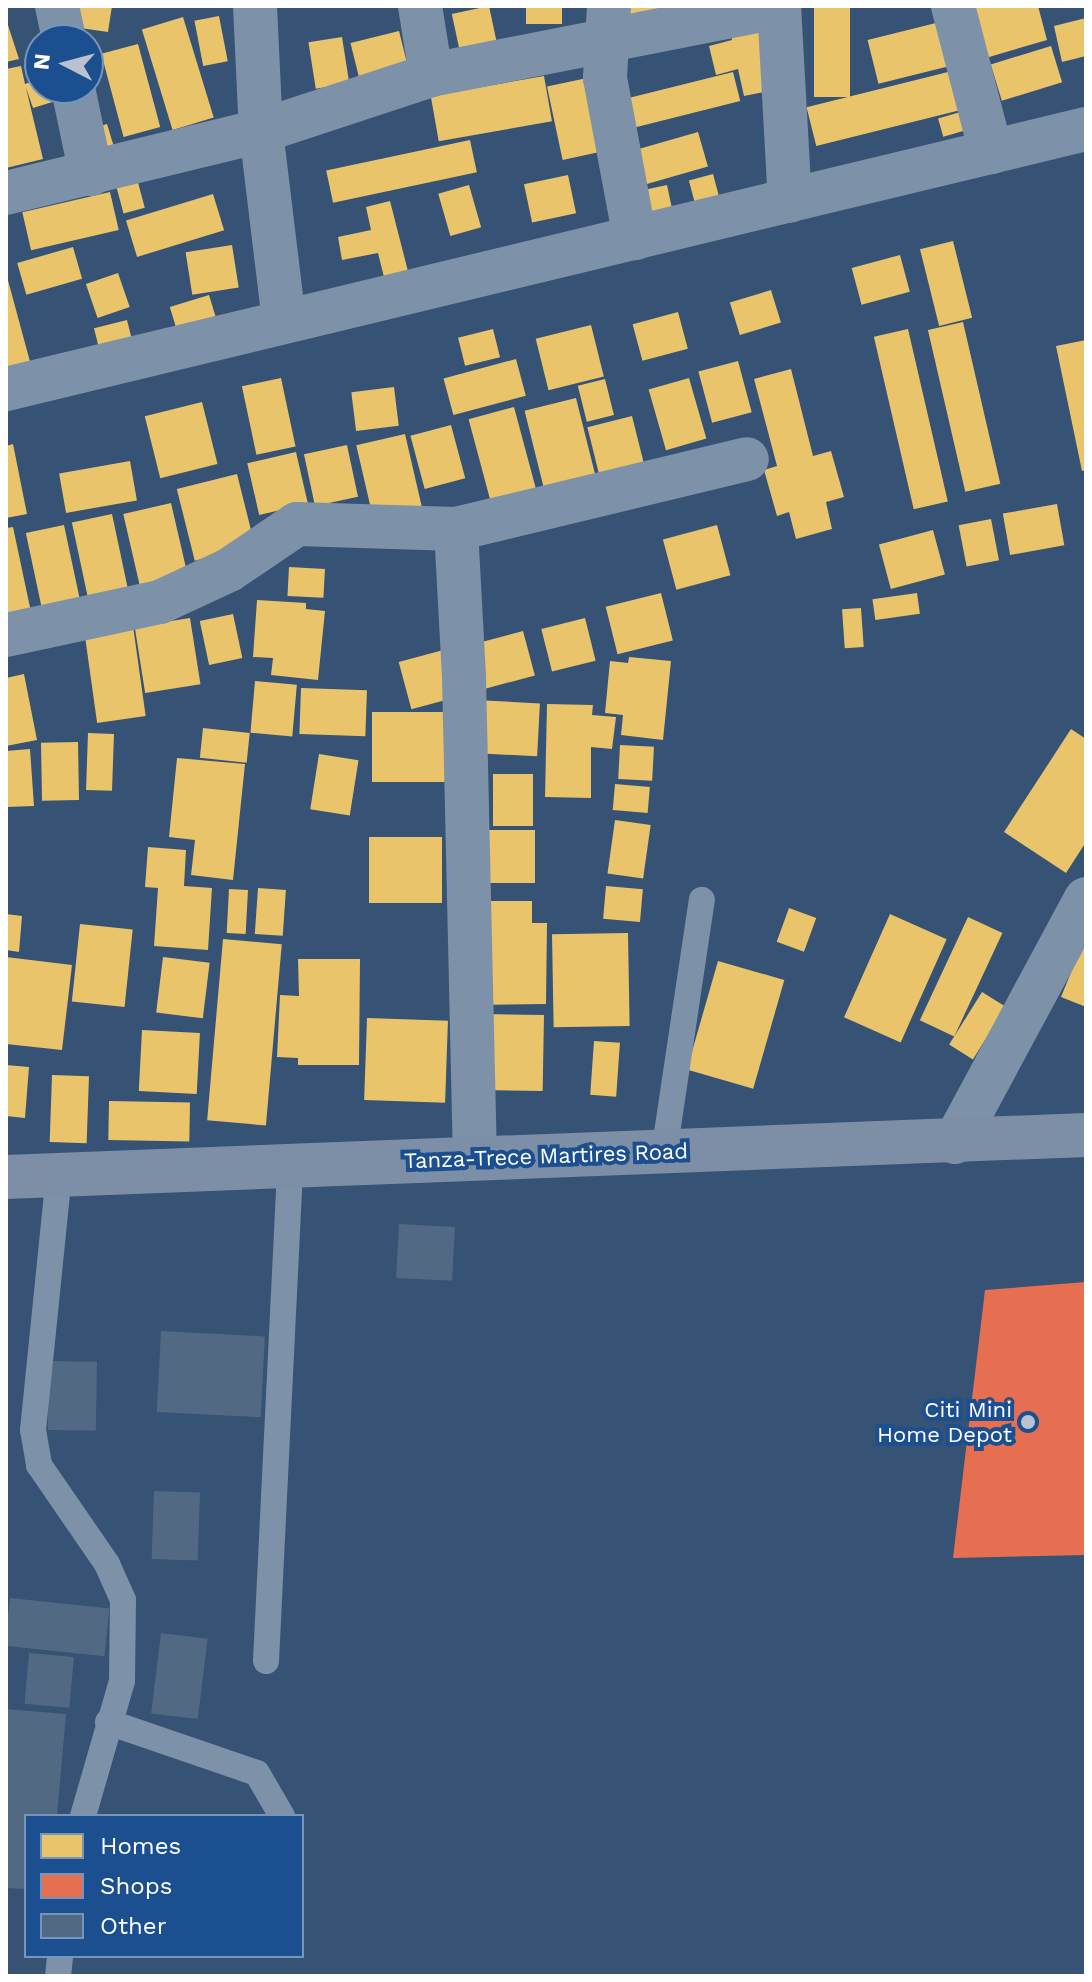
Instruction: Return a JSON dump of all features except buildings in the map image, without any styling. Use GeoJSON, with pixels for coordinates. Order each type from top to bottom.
{"type":"FeatureCollection","features":[{"type":"Feature","properties":{"kind":"main road","name":"Tanza-Trece Martires Road"},"geometry":{"type":"LineString","coordinates":[[6,1177],[1086,1135]]}},
{"type":"Feature","properties":{"kind":"street"},"geometry":{"type":"LineString","coordinates":[[255,6],[261,131],[284,321]]}},
{"type":"Feature","properties":{"kind":"street"},"geometry":{"type":"LineString","coordinates":[[420,6],[431,75]]}},
{"type":"Feature","properties":{"kind":"street"},"geometry":{"type":"LineString","coordinates":[[6,193],[261,131],[431,75],[608,24],[779,6],[790,201]]}},
{"type":"Feature","properties":{"kind":"street"},"geometry":{"type":"LineString","coordinates":[[953,6],[991,152]]}},
{"type":"Feature","properties":{"kind":"street"},"geometry":{"type":"LineString","coordinates":[[608,24],[609,108],[635,238]]}},
{"type":"Feature","properties":{"kind":"street"},"geometry":{"type":"LineString","coordinates":[[76,104],[91,174]]}},
{"type":"Feature","properties":{"kind":"street"},"geometry":{"type":"LineString","coordinates":[[6,389],[1086,129]]}},
{"type":"Feature","properties":{"kind":"street"},"geometry":{"type":"LineString","coordinates":[[6,635],[160,602],[229,570],[297,524],[456,529],[747,459]]}},
{"type":"Feature","properties":{"kind":"street"},"geometry":{"type":"LineString","coordinates":[[456,529],[464,677],[475,1157]]}},
{"type":"Feature","properties":{"kind":"street"},"geometry":{"type":"LineString","coordinates":[[955,1142],[1086,899]]}},
{"type":"Feature","properties":{"kind":"lane"},"geometry":{"type":"LineString","coordinates":[[664,1153],[702,900]]}},
{"type":"Feature","properties":{"kind":"lane"},"geometry":{"type":"LineString","coordinates":[[266,1661],[290,1164]]}},
{"type":"Feature","properties":{"kind":"lane"},"geometry":{"type":"LineString","coordinates":[[59,1174],[33,1430],[39,1465],[107,1564],[123,1600],[122,1681],[84,1814]]}},
{"type":"Feature","properties":{"kind":"lane"},"geometry":{"type":"LineString","coordinates":[[108,1722],[257,1773],[281,1814]]}},
{"type":"Feature","properties":{"kind":"place","name":"Citi Mini Home Depot"},"geometry":{"type":"Point","coordinates":[1028,1422]}}]}
